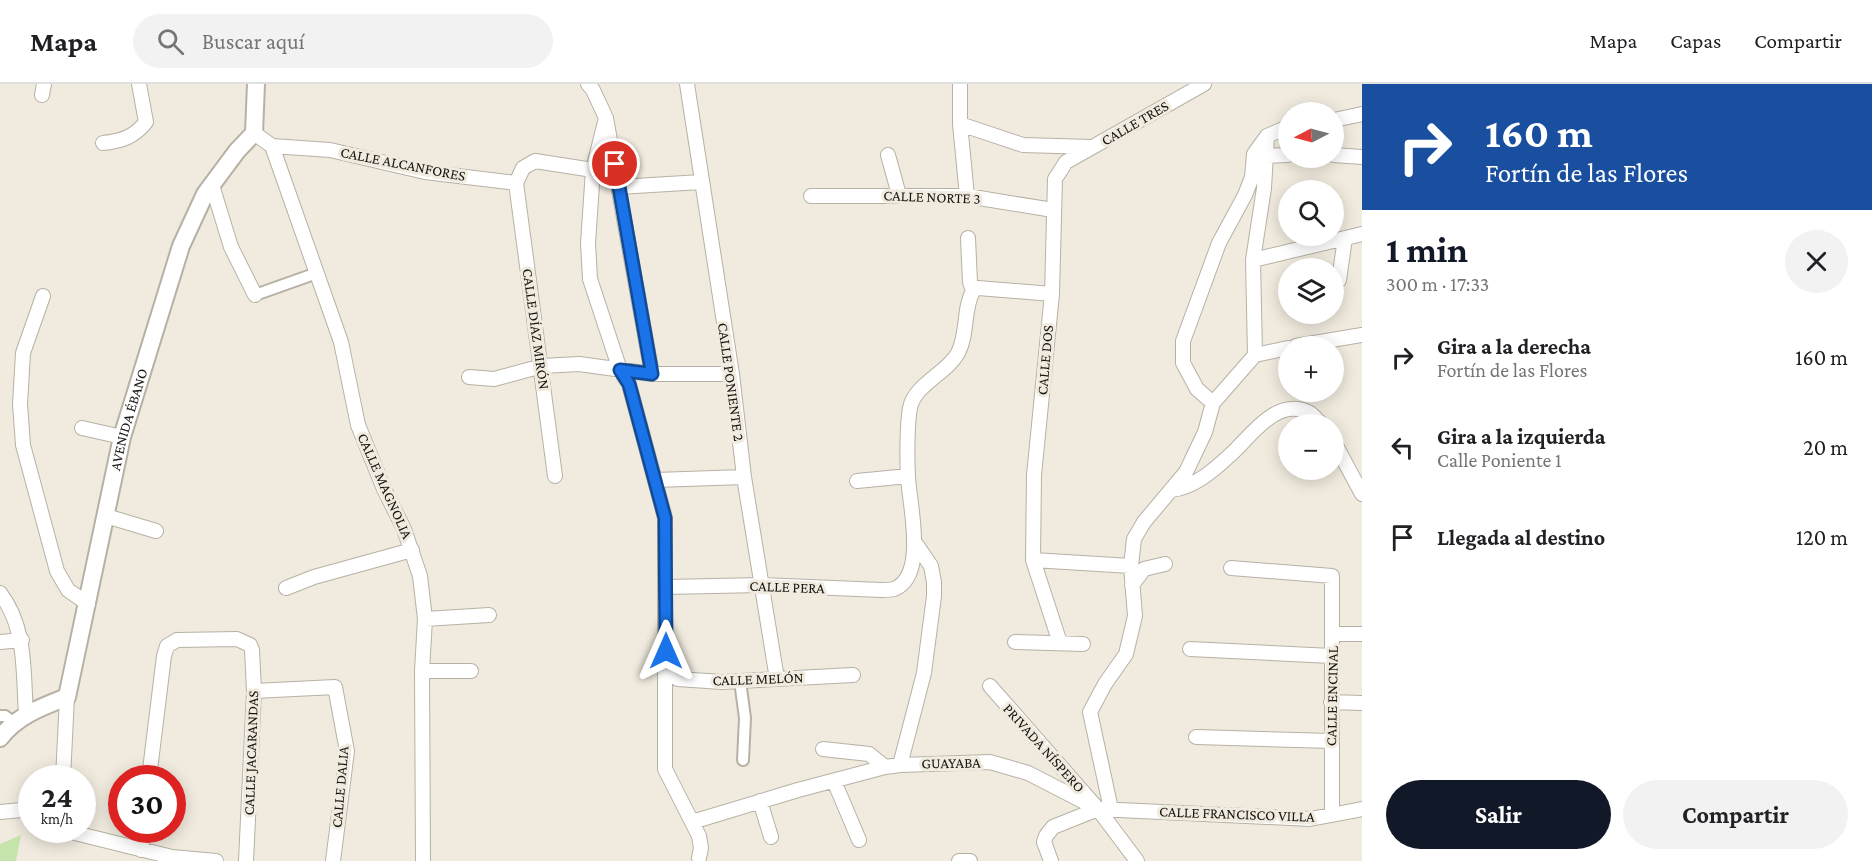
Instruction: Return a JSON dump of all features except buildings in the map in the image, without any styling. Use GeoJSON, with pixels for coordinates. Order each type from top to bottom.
{"type":"FeatureCollection","features":[{"type":"Feature","properties":{"kind":"street"},"geometry":{"type":"LineString","coordinates":[[103,143],[122,141],[138,133],[146,122],[139,84]]}},
{"type":"Feature","properties":{"kind":"street"},"geometry":{"type":"LineString","coordinates":[[256,84],[254,133],[272,146]]}},
{"type":"Feature","properties":{"kind":"street"},"geometry":{"type":"LineString","coordinates":[[588,84],[606,118],[652,374]]}},
{"type":"Feature","properties":{"kind":"street","name":"CALLE PONIENTE 2"},"geometry":{"type":"LineString","coordinates":[[687,84],[732,374],[744,477],[777,679]]}},
{"type":"Feature","properties":{"kind":"street"},"geometry":{"type":"LineString","coordinates":[[960,84],[960,124],[966,196]]}},
{"type":"Feature","properties":{"kind":"street","name":"CALLE TRES"},"geometry":{"type":"LineString","coordinates":[[1066,162],[1204,84]]}},
{"type":"Feature","properties":{"kind":"street"},"geometry":{"type":"LineString","coordinates":[[1344,118],[1362,114]]}},
{"type":"Feature","properties":{"kind":"street"},"geometry":{"type":"LineString","coordinates":[[606,118],[593,170],[588,243],[590,279],[620,370],[629,384],[665,518],[665,769],[699,836],[702,848],[695,860]]}},
{"type":"Feature","properties":{"kind":"street"},"geometry":{"type":"LineString","coordinates":[[960,124],[1023,145],[1093,147]]}},
{"type":"Feature","properties":{"kind":"street"},"geometry":{"type":"LineString","coordinates":[[1213,403],[1197,388],[1183,363],[1183,341],[1219,243],[1252,177],[1254,154],[1267,136],[1278,131]]}},
{"type":"Feature","properties":{"kind":"street","name":"AVENIDA ÉBANO"},"geometry":{"type":"LineString","coordinates":[[67,697],[122,437],[181,246],[206,194],[237,151],[254,133]]}},
{"type":"Feature","properties":{"kind":"street"},"geometry":{"type":"LineString","coordinates":[[1255,355],[1253,260],[1264,188],[1267,136]]}},
{"type":"Feature","properties":{"kind":"street","name":"CALLE ALCANFORES"},"geometry":{"type":"LineString","coordinates":[[272,146],[330,150],[425,172],[516,183]]}},
{"type":"Feature","properties":{"kind":"street","name":"CALLE MAGNOLIA"},"geometry":{"type":"LineString","coordinates":[[272,146],[341,342],[358,425],[384,489],[405,529],[420,576],[425,619],[422,671],[423,861]]}},
{"type":"Feature","properties":{"kind":"street"},"geometry":{"type":"LineString","coordinates":[[888,155],[899,195]]}},
{"type":"Feature","properties":{"kind":"street"},"geometry":{"type":"LineString","coordinates":[[1266,156],[1278,155]]}},
{"type":"Feature","properties":{"kind":"street"},"geometry":{"type":"LineString","coordinates":[[1344,156],[1362,157]]}},
{"type":"Feature","properties":{"kind":"street"},"geometry":{"type":"LineString","coordinates":[[516,183],[523,168],[535,161],[593,170]]}},
{"type":"Feature","properties":{"kind":"street","name":"CALLE DOS"},"geometry":{"type":"LineString","coordinates":[[1033,560],[1034,475],[1052,294],[1055,179],[1066,162]]}},
{"type":"Feature","properties":{"kind":"street","name":"CALLE DÍAZ MIRÓN"},"geometry":{"type":"LineString","coordinates":[[516,183],[555,476]]}},
{"type":"Feature","properties":{"kind":"street"},"geometry":{"type":"LineString","coordinates":[[619,187],[701,183]]}},
{"type":"Feature","properties":{"kind":"street"},"geometry":{"type":"LineString","coordinates":[[212,185],[231,247],[255,295],[317,273]]}},
{"type":"Feature","properties":{"kind":"street","name":"CALLE NORTE 3"},"geometry":{"type":"LineString","coordinates":[[811,196],[966,196],[1053,210]]}},
{"type":"Feature","properties":{"kind":"street"},"geometry":{"type":"LineString","coordinates":[[1253,260],[1362,234]]}},
{"type":"Feature","properties":{"kind":"street"},"geometry":{"type":"LineString","coordinates":[[968,238],[973,291]]}},
{"type":"Feature","properties":{"kind":"street"},"geometry":{"type":"LineString","coordinates":[[1342,258],[1345,238]]}},
{"type":"Feature","properties":{"kind":"street"},"geometry":{"type":"LineString","coordinates":[[900,765],[924,673],[934,596],[931,566],[916,544],[908,476],[910,406],[916,392],[957,353],[965,328],[969,298],[973,291],[978,288],[1052,294]]}},
{"type":"Feature","properties":{"kind":"street"},"geometry":{"type":"LineString","coordinates":[[43,296],[23,353],[20,404],[23,444],[57,571],[68,590],[88,604]]}},
{"type":"Feature","properties":{"kind":"street"},"geometry":{"type":"LineString","coordinates":[[1344,338],[1362,335]]}},
{"type":"Feature","properties":{"kind":"street"},"geometry":{"type":"LineString","coordinates":[[1051,861],[1044,842],[1053,827],[1105,809],[1090,712],[1105,684],[1126,654],[1134,616],[1131,566],[1134,539],[1144,522],[1186,472],[1205,432],[1213,403],[1255,355],[1278,350]]}},
{"type":"Feature","properties":{"kind":"street"},"geometry":{"type":"LineString","coordinates":[[469,377],[494,379],[542,366],[579,364],[652,374],[732,374]]}},
{"type":"Feature","properties":{"kind":"street"},"geometry":{"type":"LineString","coordinates":[[1171,490],[1193,484],[1229,457],[1267,419],[1283,411],[1296,408],[1312,414]]}},
{"type":"Feature","properties":{"kind":"street"},"geometry":{"type":"LineString","coordinates":[[82,428],[122,437]]}},
{"type":"Feature","properties":{"kind":"street"},"geometry":{"type":"LineString","coordinates":[[1344,461],[1362,494]]}},
{"type":"Feature","properties":{"kind":"street"},"geometry":{"type":"LineString","coordinates":[[857,481],[908,476]]}},
{"type":"Feature","properties":{"kind":"street"},"geometry":{"type":"LineString","coordinates":[[655,480],[744,477]]}},
{"type":"Feature","properties":{"kind":"street"},"geometry":{"type":"LineString","coordinates":[[106,516],[156,531]]}},
{"type":"Feature","properties":{"kind":"street","name":"CALLE PERA"},"geometry":{"type":"LineString","coordinates":[[665,587],[762,585],[895,589],[906,579],[912,565],[916,544]]}},
{"type":"Feature","properties":{"kind":"street"},"geometry":{"type":"LineString","coordinates":[[286,588],[314,577],[412,550]]}},
{"type":"Feature","properties":{"kind":"street"},"geometry":{"type":"LineString","coordinates":[[1060,643],[1033,560],[1131,566]]}},
{"type":"Feature","properties":{"kind":"street"},"geometry":{"type":"LineString","coordinates":[[1132,585],[1144,569],[1165,564]]}},
{"type":"Feature","properties":{"kind":"street","name":"CALLE ENCINAL"},"geometry":{"type":"LineString","coordinates":[[1231,568],[1332,576],[1332,815]]}},
{"type":"Feature","properties":{"kind":"street"},"geometry":{"type":"LineString","coordinates":[[0,593],[8,604],[22,640],[13,718],[0,738]]}},
{"type":"Feature","properties":{"kind":"street"},"geometry":{"type":"LineString","coordinates":[[425,619],[489,615]]}},
{"type":"Feature","properties":{"kind":"street"},"geometry":{"type":"LineString","coordinates":[[1333,634],[1362,634]]}},
{"type":"Feature","properties":{"kind":"street","name":"CALLE JACARANDAS"},"geometry":{"type":"LineString","coordinates":[[151,765],[167,646],[177,640],[237,639],[250,645],[254,691],[246,861]]}},
{"type":"Feature","properties":{"kind":"street"},"geometry":{"type":"LineString","coordinates":[[0,642],[22,640]]}},
{"type":"Feature","properties":{"kind":"street"},"geometry":{"type":"LineString","coordinates":[[1015,642],[1083,644]]}},
{"type":"Feature","properties":{"kind":"street"},"geometry":{"type":"LineString","coordinates":[[1190,650],[1332,656]]}},
{"type":"Feature","properties":{"kind":"street"},"geometry":{"type":"LineString","coordinates":[[422,671],[471,671]]}},
{"type":"Feature","properties":{"kind":"street","name":"CALLE MELÓN"},"geometry":{"type":"LineString","coordinates":[[666,672],[678,679],[692,681],[853,675]]}},
{"type":"Feature","properties":{"kind":"street"},"geometry":{"type":"LineString","coordinates":[[740,681],[745,718],[743,760]]}},
{"type":"Feature","properties":{"kind":"street","name":"PRIVADA NÍSPERO"},"geometry":{"type":"LineString","coordinates":[[990,686],[1105,809],[1132,858]]}},
{"type":"Feature","properties":{"kind":"street","name":"CALLE DALIA"},"geometry":{"type":"LineString","coordinates":[[254,691],[335,687],[347,751],[333,861]]}},
{"type":"Feature","properties":{"kind":"street"},"geometry":{"type":"LineString","coordinates":[[13,718],[67,697],[64,765]]}},
{"type":"Feature","properties":{"kind":"street"},"geometry":{"type":"LineString","coordinates":[[1331,702],[1362,704]]}},
{"type":"Feature","properties":{"kind":"street"},"geometry":{"type":"LineString","coordinates":[[1196,737],[1331,741]]}},
{"type":"Feature","properties":{"kind":"street"},"geometry":{"type":"LineString","coordinates":[[823,749],[869,754],[885,767]]}},
{"type":"Feature","properties":{"kind":"street","name":"GUAYABA"},"geometry":{"type":"LineString","coordinates":[[692,822],[885,767],[990,762],[1028,773],[1105,809]]}},
{"type":"Feature","properties":{"kind":"street"},"geometry":{"type":"LineString","coordinates":[[834,781],[859,840]]}},
{"type":"Feature","properties":{"kind":"street"},"geometry":{"type":"LineString","coordinates":[[760,801],[771,837]]}},
{"type":"Feature","properties":{"kind":"street","name":"CALLE FRANCISCO VILLA"},"geometry":{"type":"LineString","coordinates":[[1105,809],[1310,819],[1362,809]]}},
{"type":"Feature","properties":{"kind":"street"},"geometry":{"type":"LineString","coordinates":[[0,812],[18,810]]}},
{"type":"Feature","properties":{"kind":"street"},"geometry":{"type":"LineString","coordinates":[[96,838],[172,859],[216,861]]}},
{"type":"Feature","properties":{"kind":"street"},"geometry":{"type":"LineString","coordinates":[[141,850],[142,843]]}},
{"type":"Feature","properties":{"kind":"green space"},"geometry":{"type":"Polygon","coordinates":[[[18,836],[19,843],[16,861],[0,861],[0,844],[18,836]]]}},
{"type":"Feature","properties":{"kind":"route"},"geometry":{"type":"LineString","coordinates":[[615,164],[652,374],[620,370],[629,384],[665,518],[666,651]]}}]}
